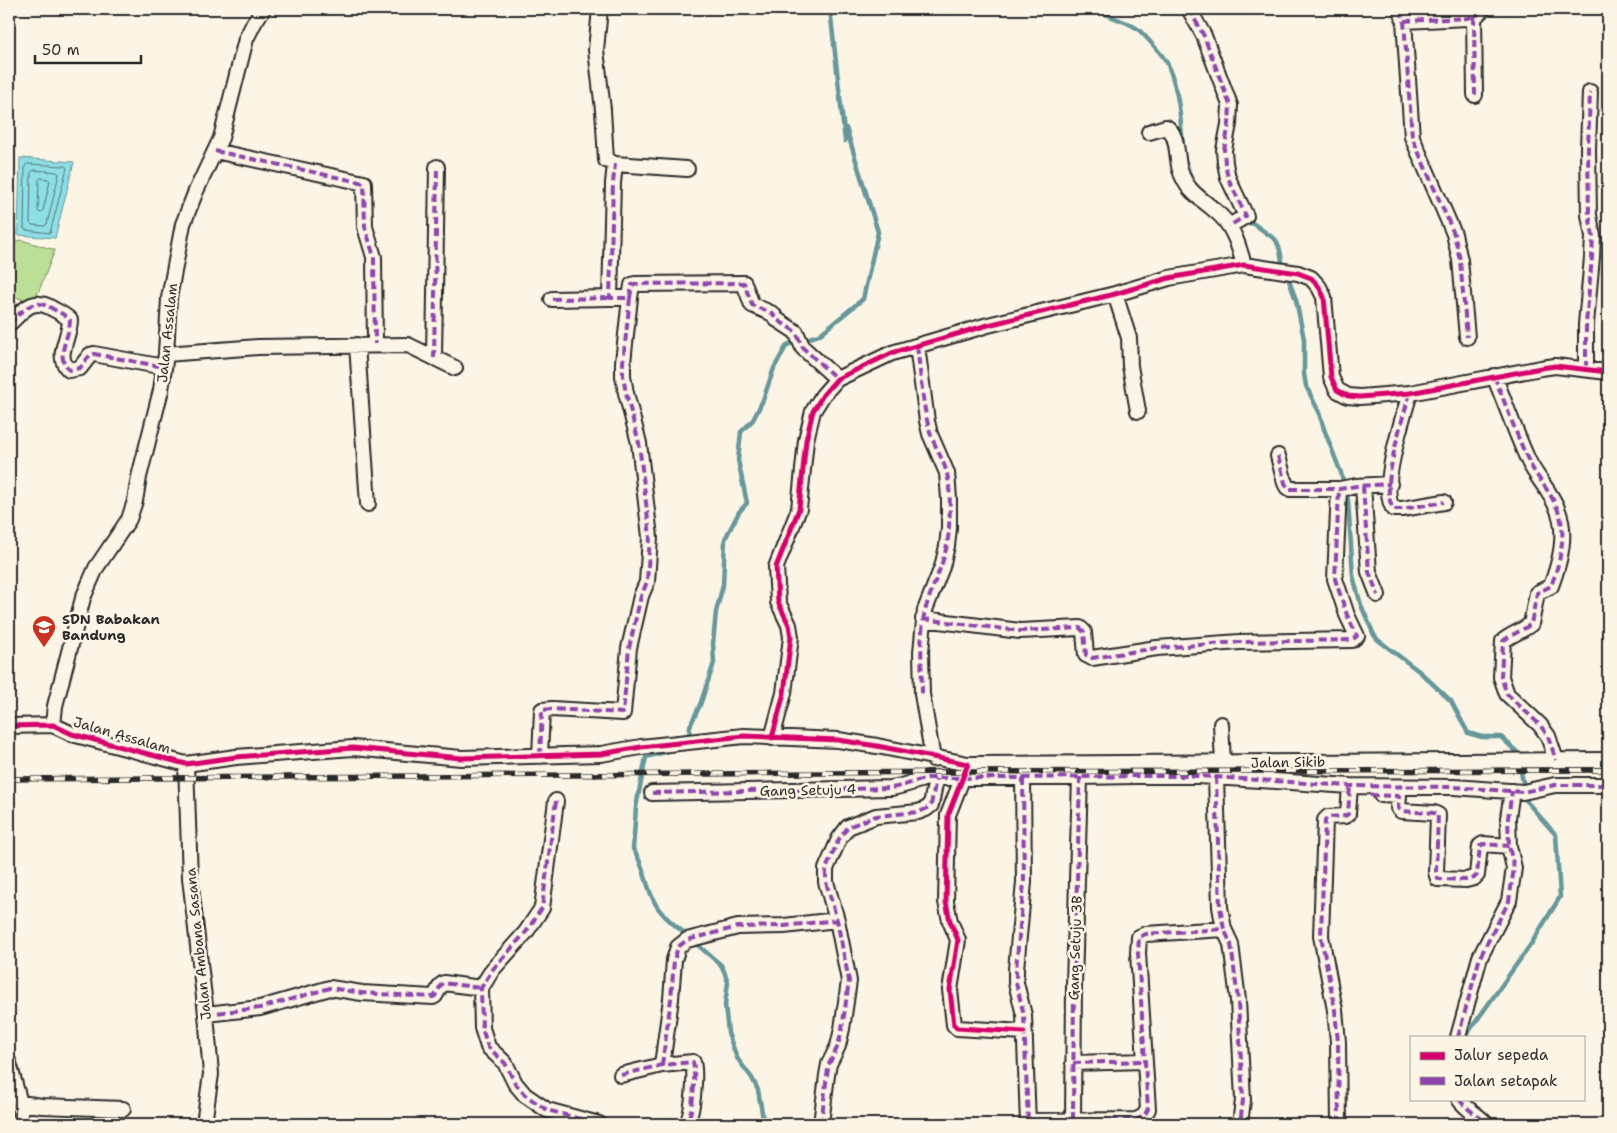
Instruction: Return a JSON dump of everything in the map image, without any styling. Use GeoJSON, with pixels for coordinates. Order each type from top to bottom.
{"type":"FeatureCollection","features":[{"type":"Feature","properties":{"kind":"street","name":"Jalan Assalam"},"geometry":{"type":"LineString","coordinates":[[186,764],[72,734],[53,725],[55,706],[83,598],[96,568],[129,519],[135,501],[138,477],[161,390],[169,298],[183,224],[196,191],[215,152],[227,118],[246,39],[263,9]]}},
{"type":"Feature","properties":{"kind":"street"},"geometry":{"type":"LineString","coordinates":[[600,9],[596,50],[607,162],[687,169]]}},
{"type":"Feature","properties":{"kind":"street"},"geometry":{"type":"LineString","coordinates":[[1188,9],[1204,36],[1230,105],[1229,124],[1224,150],[1225,163],[1228,178],[1246,216],[1235,223]]}},
{"type":"Feature","properties":{"kind":"street"},"geometry":{"type":"LineString","coordinates":[[1467,337],[1460,260],[1454,234],[1412,136],[1402,15],[1478,13],[1475,96]]}},
{"type":"Feature","properties":{"kind":"street"},"geometry":{"type":"LineString","coordinates":[[1586,369],[1586,324],[1592,250],[1589,215],[1588,149],[1590,92]]}},
{"type":"Feature","properties":{"kind":"street"},"geometry":{"type":"LineString","coordinates":[[1149,132],[1166,127],[1174,134],[1179,168],[1188,189],[1221,216],[1235,223]]}},
{"type":"Feature","properties":{"kind":"street"},"geometry":{"type":"LineString","coordinates":[[215,152],[364,183],[364,227],[374,257],[375,344]]}},
{"type":"Feature","properties":{"kind":"street"},"geometry":{"type":"LineString","coordinates":[[610,298],[615,164]]}},
{"type":"Feature","properties":{"kind":"street"},"geometry":{"type":"LineString","coordinates":[[434,358],[437,166]]}},
{"type":"Feature","properties":{"kind":"street"},"geometry":{"type":"LineString","coordinates":[[1235,223],[1244,264]]}},
{"type":"Feature","properties":{"kind":"street"},"geometry":{"type":"LineString","coordinates":[[772,738],[784,693],[791,637],[789,625],[778,602],[776,567],[798,510],[806,440],[813,410],[837,379],[892,352],[988,325],[1115,294],[1169,278],[1244,264],[1298,273],[1311,278],[1319,286],[1324,297],[1331,377],[1337,390],[1348,396],[1360,397],[1410,393],[1548,367],[1608,372]]}},
{"type":"Feature","properties":{"kind":"street"},"geometry":{"type":"LineString","coordinates":[[540,756],[542,710],[620,713],[624,711],[629,648],[641,596],[647,582],[650,537],[639,443],[623,376],[632,286],[635,284],[744,283],[752,305],[773,314],[776,319],[796,332],[802,348],[837,379]]}},
{"type":"Feature","properties":{"kind":"street"},"geometry":{"type":"LineString","coordinates":[[1115,294],[1129,338],[1130,366],[1138,411]]}},
{"type":"Feature","properties":{"kind":"street"},"geometry":{"type":"LineString","coordinates":[[552,299],[630,298]]}},
{"type":"Feature","properties":{"kind":"street"},"geometry":{"type":"LineString","coordinates":[[9,324],[30,305],[37,303],[44,303],[70,320],[62,358],[65,366],[70,370],[80,368],[90,355],[94,354],[165,360],[258,347],[375,344],[408,345],[455,368]]}},
{"type":"Feature","properties":{"kind":"street"},"geometry":{"type":"LineString","coordinates":[[357,345],[368,504]]}},
{"type":"Feature","properties":{"kind":"street"},"geometry":{"type":"LineString","coordinates":[[917,346],[927,421],[930,434],[947,473],[949,500],[947,546],[942,567],[928,601],[924,619],[921,652],[922,694],[933,758]]}},
{"type":"Feature","properties":{"kind":"street"},"geometry":{"type":"LineString","coordinates":[[1494,376],[1530,462],[1557,508],[1562,527],[1562,545],[1557,570],[1551,586],[1537,593],[1531,624],[1511,635],[1503,642],[1501,677],[1507,694],[1540,725],[1548,736],[1556,760]]}},
{"type":"Feature","properties":{"kind":"street"},"geometry":{"type":"LineString","coordinates":[[1410,393],[1394,448],[1390,484],[1391,503],[1394,508],[1402,509],[1444,502]]}},
{"type":"Feature","properties":{"kind":"street"},"geometry":{"type":"LineString","coordinates":[[1278,456],[1287,487],[1290,489],[1339,489],[1390,484]]}},
{"type":"Feature","properties":{"kind":"street"},"geometry":{"type":"LineString","coordinates":[[1359,486],[1369,572],[1378,595]]}},
{"type":"Feature","properties":{"kind":"street"},"geometry":{"type":"LineString","coordinates":[[924,619],[1020,631],[1080,628],[1084,632],[1086,655],[1092,658],[1157,648],[1231,642],[1352,640],[1357,636],[1347,615],[1335,579],[1339,489]]}},
{"type":"Feature","properties":{"kind":"street"},"geometry":{"type":"LineString","coordinates":[[1221,724],[1223,763]]}},
{"type":"Feature","properties":{"kind":"street"},"geometry":{"type":"LineString","coordinates":[[9,726],[53,725]]}},
{"type":"Feature","properties":{"kind":"street"},"geometry":{"type":"LineString","coordinates":[[186,764],[236,757],[353,748],[461,758],[601,754],[617,750],[744,736],[838,740],[933,758],[965,771],[1023,778],[1216,777],[1350,786],[1454,787],[1517,792],[1562,785],[1608,785]]}},
{"type":"Feature","properties":{"kind":"street","name":"Jalan Sikib"},"geometry":{"type":"LineString","coordinates":[[965,771],[1370,760],[1608,760]]}},
{"type":"Feature","properties":{"kind":"street","name":"Jalan Ambana Sasana"},"geometry":{"type":"LineString","coordinates":[[186,764],[190,878],[206,1014],[210,1074],[204,1124]]}},
{"type":"Feature","properties":{"kind":"street"},"geometry":{"type":"LineString","coordinates":[[965,771],[948,815],[946,902],[950,921],[958,940],[950,990],[954,1026],[957,1028],[1024,1032]]}},
{"type":"Feature","properties":{"kind":"street","name":"Gang Setuju 4"},"geometry":{"type":"LineString","coordinates":[[652,793],[891,788],[965,771]]}},
{"type":"Feature","properties":{"kind":"street","name":"Gang Setuju 3B"},"geometry":{"type":"LineString","coordinates":[[1073,1120],[1074,985],[1080,777]]}},
{"type":"Feature","properties":{"kind":"street"},"geometry":{"type":"LineString","coordinates":[[1216,777],[1220,908],[1224,929],[1231,944],[1238,1000],[1243,1100],[1240,1124]]}},
{"type":"Feature","properties":{"kind":"street"},"geometry":{"type":"LineString","coordinates":[[1023,778],[1024,882],[1016,982],[1024,1015],[1027,1123],[1073,1120],[1136,1120],[1144,1116],[1148,1109],[1138,953],[1139,937],[1146,934],[1224,929]]}},
{"type":"Feature","properties":{"kind":"street"},"geometry":{"type":"LineString","coordinates":[[821,1124],[827,1074],[829,1064],[838,1046],[849,981],[837,920],[826,882],[826,869],[839,838],[848,827],[876,816],[918,812],[926,809],[931,805],[936,779]]}},
{"type":"Feature","properties":{"kind":"street"},"geometry":{"type":"LineString","coordinates":[[1339,1124],[1338,1042],[1335,1010],[1321,936],[1325,820],[1328,816],[1347,815],[1350,786]]}},
{"type":"Feature","properties":{"kind":"street"},"geometry":{"type":"LineString","coordinates":[[1458,1036],[1480,957],[1510,901],[1514,868],[1509,846],[1508,818],[1517,792]]}},
{"type":"Feature","properties":{"kind":"street"},"geometry":{"type":"LineString","coordinates":[[1370,795],[1398,796],[1398,808],[1401,811],[1434,813],[1438,816],[1436,872],[1438,879],[1466,880],[1474,878],[1480,846],[1483,844],[1509,846]]}},
{"type":"Feature","properties":{"kind":"street"},"geometry":{"type":"LineString","coordinates":[[556,801],[542,908],[526,932],[493,969],[481,988],[481,1016],[485,1039],[492,1052],[505,1063],[520,1090],[547,1110],[600,1124]]}},
{"type":"Feature","properties":{"kind":"street"},"geometry":{"type":"LineString","coordinates":[[662,1065],[674,960],[678,947],[687,940],[738,927],[784,926],[837,920]]}},
{"type":"Feature","properties":{"kind":"street"},"geometry":{"type":"LineString","coordinates":[[206,1014],[260,1008],[330,988],[362,993],[435,996],[444,983],[481,988]]}},
{"type":"Feature","properties":{"kind":"street"},"geometry":{"type":"LineString","coordinates":[[1073,1063],[1145,1061]]}},
{"type":"Feature","properties":{"kind":"street"},"geometry":{"type":"LineString","coordinates":[[621,1075],[662,1065],[692,1062],[694,1064],[691,1110],[690,1119],[686,1124]]}},
{"type":"Feature","properties":{"kind":"street"},"geometry":{"type":"LineString","coordinates":[[9,1063],[20,1103],[20,1124]]}},
{"type":"Feature","properties":{"kind":"street"},"geometry":{"type":"LineString","coordinates":[[20,1103],[42,1106],[123,1109]]}},
{"type":"Feature","properties":{"kind":"street"},"geometry":{"type":"LineString","coordinates":[[1461,1103],[1484,1122]]}},
{"type":"Feature","properties":{"kind":"green space"},"geometry":{"type":"Polygon","coordinates":[[[21,240],[55,250],[36,298],[28,302],[9,294],[9,243],[21,240]]]}},
{"type":"Feature","properties":{"kind":"water"},"geometry":{"type":"Polygon","coordinates":[[[20,158],[74,162],[55,238],[18,235],[20,158]]]}},
{"type":"Feature","properties":{"kind":"waterway"},"geometry":{"type":"LineString","coordinates":[[689,740],[690,726],[700,705],[714,663],[713,643],[716,612],[723,585],[725,539],[739,512],[747,503],[738,460],[741,432],[753,420],[763,400],[774,368],[787,345],[819,335],[863,299],[878,232],[846,128],[845,141],[830,9]]}},
{"type":"Feature","properties":{"kind":"waterway"},"geometry":{"type":"LineString","coordinates":[[1098,9],[1139,30],[1166,62],[1172,75],[1177,96],[1183,149]]}},
{"type":"Feature","properties":{"kind":"waterway"},"geometry":{"type":"LineString","coordinates":[[1184,156],[1192,182]]}},
{"type":"Feature","properties":{"kind":"waterway"},"geometry":{"type":"LineString","coordinates":[[1244,222],[1254,224],[1276,240],[1296,300],[1304,339],[1306,386],[1318,410],[1341,473],[1348,500],[1353,576],[1361,605],[1374,635],[1420,672],[1451,701],[1468,733],[1482,737],[1501,737],[1517,752],[1527,802],[1556,835],[1560,897],[1531,944],[1466,1036]]}},
{"type":"Feature","properties":{"kind":"waterway"},"geometry":{"type":"LineString","coordinates":[[681,748],[646,757],[636,807],[633,849],[640,861],[650,893],[659,910],[688,936]]}},
{"type":"Feature","properties":{"kind":"waterway"},"geometry":{"type":"LineString","coordinates":[[693,941],[721,965],[724,971],[728,982],[725,1005],[728,1033],[737,1058],[752,1078],[758,1090],[764,1124]]}},
{"type":"Feature","properties":{"kind":"railway"},"geometry":{"type":"LineString","coordinates":[[9,779],[965,772],[1608,770]]}},
{"type":"Feature","properties":{"kind":"marked path"},"geometry":{"type":"LineString","coordinates":[[1189,9],[1204,36],[1230,105],[1229,124],[1224,150],[1225,163],[1228,178],[1246,216],[1229,226]]}},
{"type":"Feature","properties":{"kind":"marked path"},"geometry":{"type":"LineString","coordinates":[[1401,9],[1404,21],[1412,137],[1454,234],[1460,260],[1467,337]]}},
{"type":"Feature","properties":{"kind":"marked path"},"geometry":{"type":"LineString","coordinates":[[1404,21],[1468,18],[1477,15],[1483,9]]}},
{"type":"Feature","properties":{"kind":"marked path"},"geometry":{"type":"LineString","coordinates":[[1474,16],[1475,95]]}},
{"type":"Feature","properties":{"kind":"marked path"},"geometry":{"type":"LineString","coordinates":[[1586,369],[1586,324],[1593,236],[1589,215],[1588,149],[1590,92]]}},
{"type":"Feature","properties":{"kind":"marked path"},"geometry":{"type":"LineString","coordinates":[[215,151],[364,183],[365,227],[374,257],[375,344]]}},
{"type":"Feature","properties":{"kind":"marked path"},"geometry":{"type":"LineString","coordinates":[[540,756],[542,710],[623,713],[629,648],[641,596],[647,582],[650,537],[639,443],[623,376],[630,298],[610,298],[615,164]]}},
{"type":"Feature","properties":{"kind":"marked path"},"geometry":{"type":"LineString","coordinates":[[434,358],[437,167]]}},
{"type":"Feature","properties":{"kind":"marked path"},"geometry":{"type":"LineString","coordinates":[[630,298],[632,285],[635,284],[744,283],[752,305],[773,314],[776,319],[796,332],[803,348],[837,379]]}},
{"type":"Feature","properties":{"kind":"marked path"},"geometry":{"type":"LineString","coordinates":[[552,299],[610,298]]}},
{"type":"Feature","properties":{"kind":"marked path"},"geometry":{"type":"LineString","coordinates":[[9,324],[24,310],[34,304],[46,305],[60,312],[70,320],[63,353],[65,365],[69,370],[80,368],[90,355],[94,354],[164,367]]}},
{"type":"Feature","properties":{"kind":"marked path"},"geometry":{"type":"LineString","coordinates":[[917,346],[927,421],[946,470],[950,498],[946,549],[928,600],[923,621],[921,642],[922,694]]}},
{"type":"Feature","properties":{"kind":"marked path"},"geometry":{"type":"LineString","coordinates":[[1494,376],[1529,462],[1551,496],[1557,508],[1562,527],[1560,557],[1551,586],[1537,593],[1531,624],[1503,641],[1501,677],[1507,694],[1540,725],[1548,736],[1556,760]]}},
{"type":"Feature","properties":{"kind":"marked path"},"geometry":{"type":"LineString","coordinates":[[1410,393],[1390,471],[1390,500],[1394,509],[1444,502]]}},
{"type":"Feature","properties":{"kind":"marked path"},"geometry":{"type":"LineString","coordinates":[[1278,456],[1285,483],[1290,489],[1340,489],[1390,484]]}},
{"type":"Feature","properties":{"kind":"marked path"},"geometry":{"type":"LineString","coordinates":[[1363,486],[1369,572],[1378,595]]}},
{"type":"Feature","properties":{"kind":"marked path"},"geometry":{"type":"LineString","coordinates":[[923,619],[1020,631],[1080,628],[1084,632],[1086,655],[1092,658],[1157,648],[1240,642],[1352,640],[1357,636],[1347,615],[1335,579],[1339,489]]}},
{"type":"Feature","properties":{"kind":"marked path"},"geometry":{"type":"LineString","coordinates":[[652,793],[891,788],[928,778],[1136,776],[1198,776],[1350,786],[1454,787],[1523,792],[1555,785],[1608,785]]}},
{"type":"Feature","properties":{"kind":"marked path"},"geometry":{"type":"LineString","coordinates":[[1073,1120],[1074,985],[1080,777]]}},
{"type":"Feature","properties":{"kind":"marked path"},"geometry":{"type":"LineString","coordinates":[[1216,777],[1220,907],[1224,929],[1231,944],[1238,1000],[1243,1100],[1240,1124]]}},
{"type":"Feature","properties":{"kind":"marked path"},"geometry":{"type":"LineString","coordinates":[[1023,778],[1024,882],[1016,983],[1024,1015],[1028,1124]]}},
{"type":"Feature","properties":{"kind":"marked path"},"geometry":{"type":"LineString","coordinates":[[821,1124],[829,1064],[838,1046],[849,981],[837,920],[826,882],[826,869],[839,839],[848,827],[876,816],[918,812],[926,809],[931,805],[936,779]]}},
{"type":"Feature","properties":{"kind":"marked path"},"geometry":{"type":"LineString","coordinates":[[1339,1124],[1338,1042],[1335,1010],[1321,936],[1325,820],[1328,817],[1345,816],[1348,814],[1350,786]]}},
{"type":"Feature","properties":{"kind":"marked path"},"geometry":{"type":"LineString","coordinates":[[1458,1036],[1480,957],[1509,901],[1514,868],[1509,846],[1508,818],[1512,791]]}},
{"type":"Feature","properties":{"kind":"marked path"},"geometry":{"type":"LineString","coordinates":[[1370,795],[1399,796],[1398,808],[1401,811],[1434,813],[1438,815],[1436,872],[1438,879],[1466,880],[1474,878],[1477,875],[1480,846],[1483,844],[1509,846]]}},
{"type":"Feature","properties":{"kind":"marked path"},"geometry":{"type":"LineString","coordinates":[[556,801],[542,908],[526,932],[493,969],[481,988],[482,1028],[488,1047],[505,1063],[515,1083],[525,1095],[547,1110],[599,1124]]}},
{"type":"Feature","properties":{"kind":"marked path"},"geometry":{"type":"LineString","coordinates":[[662,1065],[674,960],[678,947],[687,940],[738,927],[784,926],[837,920]]}},
{"type":"Feature","properties":{"kind":"marked path"},"geometry":{"type":"LineString","coordinates":[[1027,1121],[1136,1120],[1144,1116],[1148,1109],[1138,953],[1139,937],[1146,934],[1224,929]]}},
{"type":"Feature","properties":{"kind":"marked path"},"geometry":{"type":"LineString","coordinates":[[206,1014],[260,1008],[330,988],[362,993],[433,997],[444,983],[481,988]]}},
{"type":"Feature","properties":{"kind":"marked path"},"geometry":{"type":"LineString","coordinates":[[1073,1063],[1145,1061]]}},
{"type":"Feature","properties":{"kind":"marked path"},"geometry":{"type":"LineString","coordinates":[[621,1075],[662,1065],[693,1062],[693,1094],[686,1124]]}},
{"type":"Feature","properties":{"kind":"marked path"},"geometry":{"type":"LineString","coordinates":[[1460,1100],[1486,1124]]}},
{"type":"Feature","properties":{"kind":"cycle path"},"geometry":{"type":"LineString","coordinates":[[772,738],[784,693],[791,637],[789,625],[778,602],[776,567],[799,509],[806,440],[813,411],[823,395],[837,379],[892,353],[988,325],[1115,294],[1169,278],[1244,265],[1298,273],[1311,278],[1319,287],[1324,297],[1331,377],[1337,390],[1348,396],[1360,397],[1410,393],[1555,366],[1608,372]]}},
{"type":"Feature","properties":{"kind":"cycle path"},"geometry":{"type":"LineString","coordinates":[[9,726],[53,725],[72,734],[186,764],[236,757],[353,748],[461,758],[601,754],[641,747],[744,736],[838,740],[968,764],[948,815],[946,902],[950,921],[958,940],[950,990],[954,1025],[957,1028],[1024,1032]]}},
{"type":"Feature","properties":{"kind":"place","name":"SDN Babakan Bandung"},"geometry":{"type":"Point","coordinates":[44,648]}}]}
